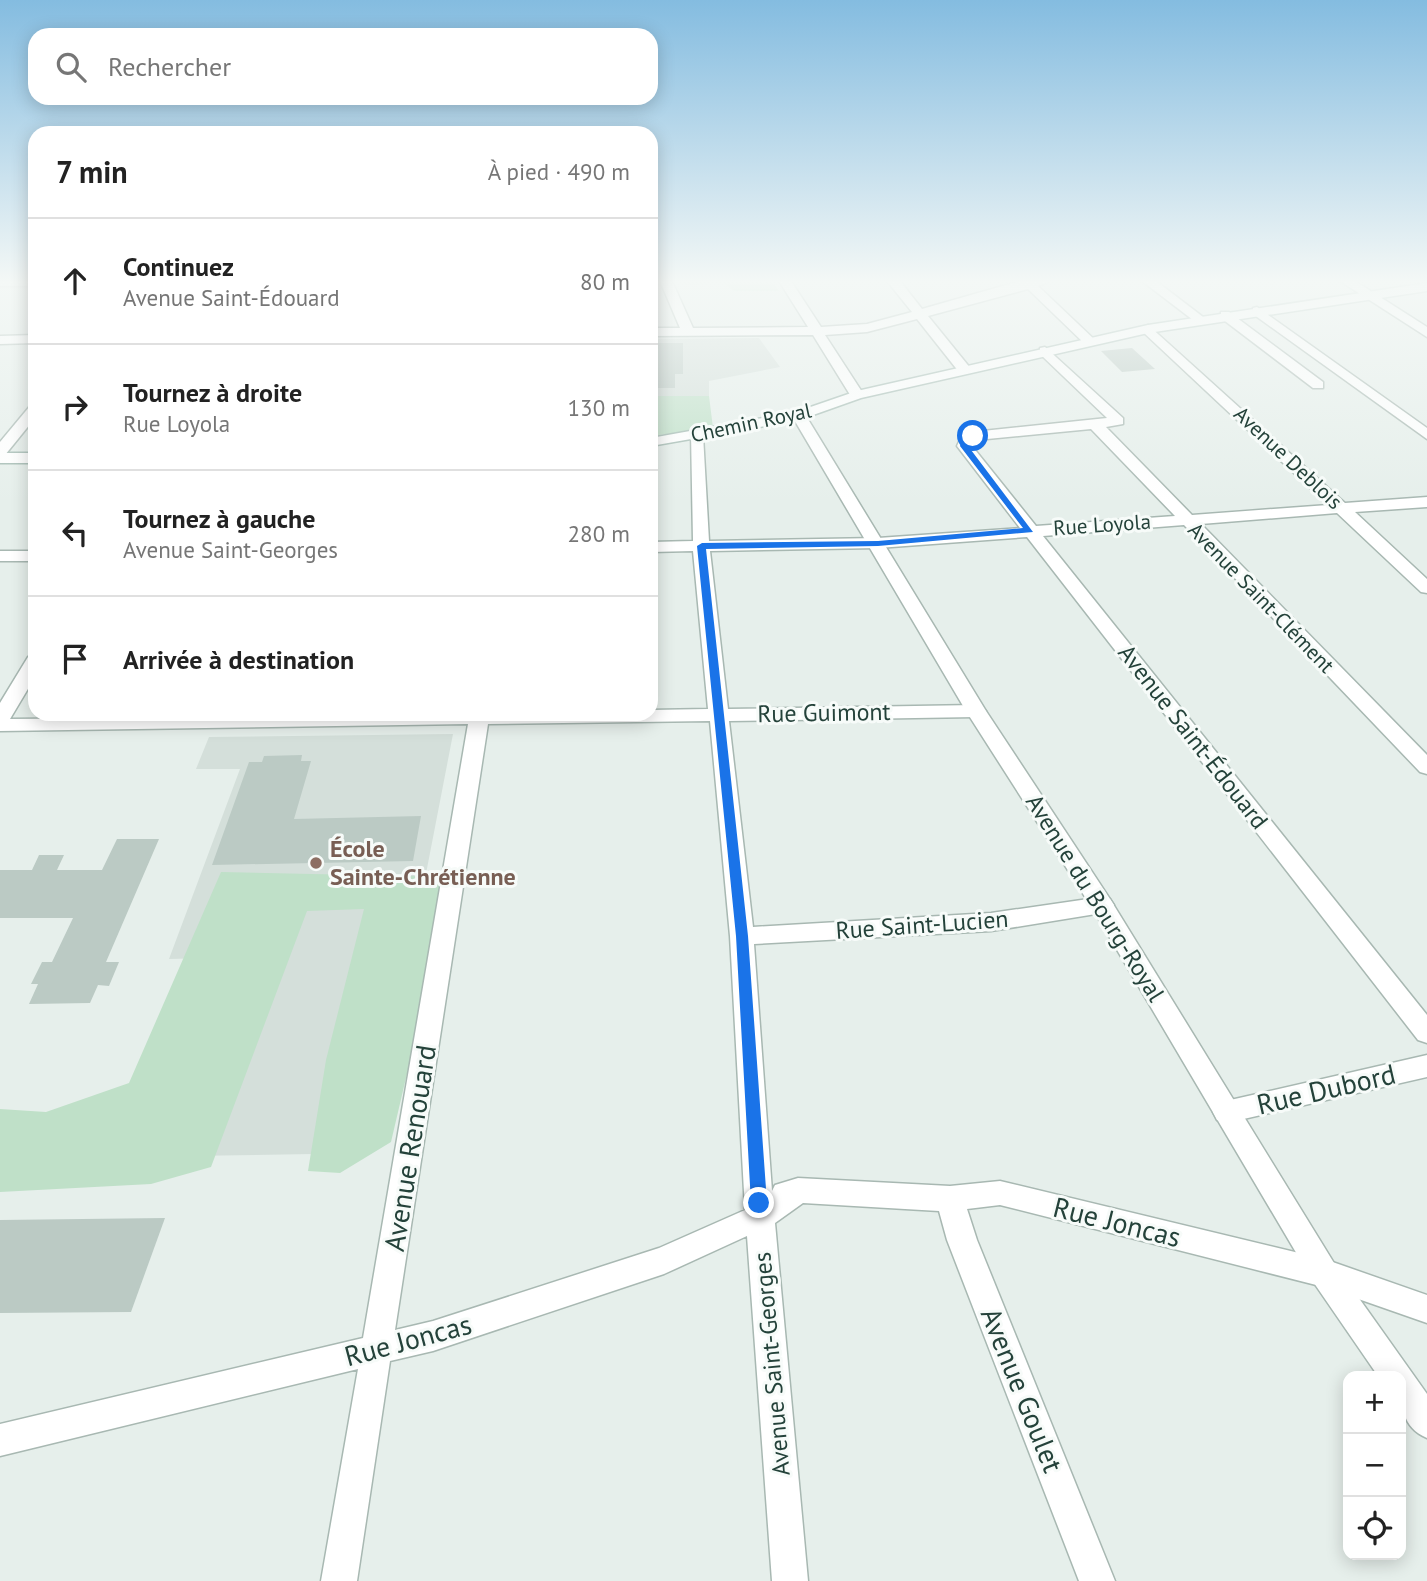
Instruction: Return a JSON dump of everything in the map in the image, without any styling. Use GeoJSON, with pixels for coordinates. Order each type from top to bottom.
{"type":"FeatureCollection","features":[{"type":"Feature","properties":{"kind":"street"},"geometry":{"type":"LineString","coordinates":[[834,355],[857,395]]}},
{"type":"Feature","properties":{"kind":"street"},"geometry":{"type":"LineString","coordinates":[[952,355],[964,369]]}},
{"type":"Feature","properties":{"kind":"street","name":"Chemin Royal"},"geometry":{"type":"LineString","coordinates":[[658,441],[799,416],[857,395],[1028,355]]}},
{"type":"Feature","properties":{"kind":"street"},"geometry":{"type":"LineString","coordinates":[[1049,355],[1118,421],[1095,424]]}},
{"type":"Feature","properties":{"kind":"street","name":"Avenue Deblois"},"geometry":{"type":"LineString","coordinates":[[1176,355],[1427,588]]}},
{"type":"Feature","properties":{"kind":"street"},"geometry":{"type":"LineString","coordinates":[[1278,355],[1318,385]]}},
{"type":"Feature","properties":{"kind":"street"},"geometry":{"type":"LineString","coordinates":[[1317,355],[1427,435]]}},
{"type":"Feature","properties":{"kind":"street","name":"Avenue du Bourg-Royal"},"geometry":{"type":"LineString","coordinates":[[799,416],[878,543],[976,711],[1102,905],[1324,1273],[1393,1371]]}},
{"type":"Feature","properties":{"kind":"street"},"geometry":{"type":"LineString","coordinates":[[0,452],[28,418]]}},
{"type":"Feature","properties":{"kind":"street","name":"Avenue Saint-Édouard"},"geometry":{"type":"LineString","coordinates":[[1095,424],[973,436],[966,440],[964,446],[1427,1033]]}},
{"type":"Feature","properties":{"kind":"street","name":"Avenue Saint-Clément"},"geometry":{"type":"LineString","coordinates":[[1095,424],[1427,767]]}},
{"type":"Feature","properties":{"kind":"street","name":"Avenue Saint-Georges"},"geometry":{"type":"LineString","coordinates":[[696,435],[702,546],[742,936],[760,1210],[790,1581]]}},
{"type":"Feature","properties":{"kind":"street"},"geometry":{"type":"LineString","coordinates":[[0,458],[28,458]]}},
{"type":"Feature","properties":{"kind":"street","name":"Rue Loyola"},"geometry":{"type":"LineString","coordinates":[[658,547],[878,543],[1427,502]]}},
{"type":"Feature","properties":{"kind":"street"},"geometry":{"type":"LineString","coordinates":[[0,556],[28,556]]}},
{"type":"Feature","properties":{"kind":"street"},"geometry":{"type":"LineString","coordinates":[[0,722],[28,673]]}},
{"type":"Feature","properties":{"kind":"street","name":"Rue Guimont"},"geometry":{"type":"LineString","coordinates":[[658,715],[976,711]]}},
{"type":"Feature","properties":{"kind":"street","name":"Rue Guimont"},"geometry":{"type":"LineString","coordinates":[[0,722],[80,721]]}},
{"type":"Feature","properties":{"kind":"street","name":"Avenue Renouard"},"geometry":{"type":"LineString","coordinates":[[339,1581],[478,721]]}},
{"type":"Feature","properties":{"kind":"street","name":"Rue Saint-Lucien"},"geometry":{"type":"LineString","coordinates":[[742,936],[991,922],[1102,905]]}},
{"type":"Feature","properties":{"kind":"street","name":"Rue Dubord"},"geometry":{"type":"LineString","coordinates":[[1226,1112],[1427,1066]]}},
{"type":"Feature","properties":{"kind":"street","name":"Rue Joncas"},"geometry":{"type":"LineString","coordinates":[[0,1440],[446,1331],[664,1261],[798,1190],[950,1199],[1000,1193],[1324,1273],[1427,1309]]}},
{"type":"Feature","properties":{"kind":"street","name":"Avenue Goulet"},"geometry":{"type":"LineString","coordinates":[[950,1199],[962,1240],[1097,1581]]}},
{"type":"Feature","properties":{"kind":"street"},"geometry":{"type":"LineString","coordinates":[[1406,1391],[1427,1422]]}},
{"type":"Feature","properties":{"kind":"shaded area"},"geometry":{"type":"Polygon","coordinates":[[[658,355],[771,355],[780,367],[709,381],[709,396],[658,396],[658,355]]]}},
{"type":"Feature","properties":{"kind":"shaded area","name":"École Sainte-Chrétienne"},"geometry":{"type":"Polygon","coordinates":[[[453,734],[372,1153],[187,1156],[249,957],[169,959],[240,769],[196,769],[209,737],[453,734]]]}},
{"type":"Feature","properties":{"kind":"green space"},"geometry":{"type":"Polygon","coordinates":[[[658,396],[709,396],[713,428],[658,435],[658,396]]]}},
{"type":"Feature","properties":{"kind":"green space"},"geometry":{"type":"Polygon","coordinates":[[[221,872],[453,877],[391,1142],[340,1173],[308,1171],[326,1060],[364,909],[307,911],[211,1167],[151,1184],[0,1192],[0,1109],[46,1112],[129,1083],[221,872]]]}},
{"type":"Feature","properties":{"kind":"building"},"geometry":{"type":"Polygon","coordinates":[[[658,355],[683,355],[683,374],[675,374],[675,388],[658,388],[658,355]]]}},
{"type":"Feature","properties":{"kind":"building"},"geometry":{"type":"Polygon","coordinates":[[[1105,355],[1139,355],[1155,369],[1122,372],[1105,355]]]}},
{"type":"Feature","properties":{"kind":"building"},"geometry":{"type":"Polygon","coordinates":[[[302,755],[301,761],[311,761],[294,819],[421,816],[413,861],[212,865],[249,762],[262,762],[264,756],[302,755]]]}},
{"type":"Feature","properties":{"kind":"building"},"geometry":{"type":"Polygon","coordinates":[[[117,839],[159,839],[106,962],[119,962],[109,986],[98,985],[90,1003],[29,1004],[38,984],[31,984],[42,962],[52,962],[73,918],[0,918],[0,870],[32,870],[39,855],[64,855],[57,870],[102,870],[117,839]]]}},
{"type":"Feature","properties":{"kind":"building"},"geometry":{"type":"Polygon","coordinates":[[[165,1218],[131,1312],[0,1313],[0,1220],[165,1218]]]}},
{"type":"Feature","properties":{"kind":"place","name":"École Sainte-Chrétienne"},"geometry":{"type":"Point","coordinates":[316,863]}},
{"type":"Feature","properties":{"kind":"route"},"geometry":{"type":"LineString","coordinates":[[759,1203],[742,936],[702,546],[878,543],[1030,530],[964,446],[966,440],[973,436]]}}]}
